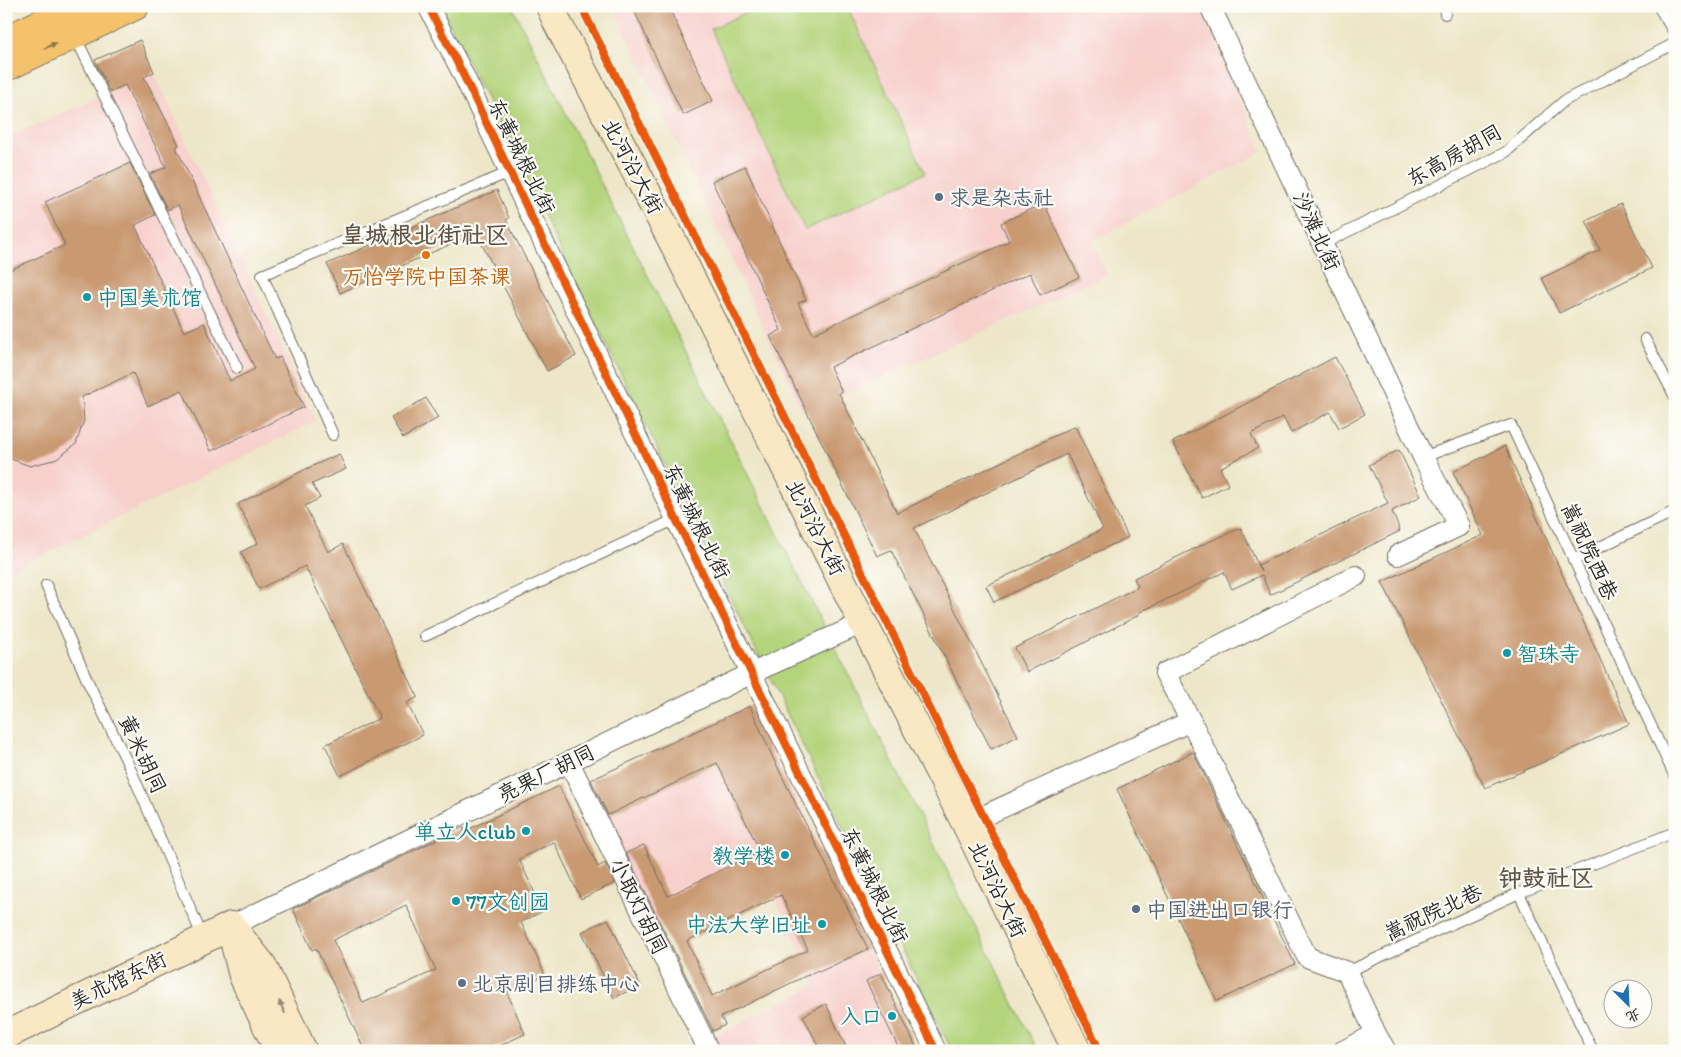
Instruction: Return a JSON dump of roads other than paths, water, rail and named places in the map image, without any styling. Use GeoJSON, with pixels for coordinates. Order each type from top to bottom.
{"type":"FeatureCollection","features":[{"type":"Feature","properties":{"kind":"main road"},"geometry":{"type":"LineString","coordinates":[[6,40],[78,6]]}},
{"type":"Feature","properties":{"kind":"main road"},"geometry":{"type":"LineString","coordinates":[[6,67],[135,6]]}},
{"type":"Feature","properties":{"kind":"main road","name":"北河沿大街"},"geometry":{"type":"LineString","coordinates":[[550,6],[674,244],[1078,1051]]}},
{"type":"Feature","properties":{"kind":"main road"},"geometry":{"type":"LineString","coordinates":[[230,926],[243,976],[279,1051]]}},
{"type":"Feature","properties":{"kind":"main road"},"geometry":{"type":"LineString","coordinates":[[230,926],[262,965],[303,1051]]}},
{"type":"Feature","properties":{"kind":"main road","name":"美术馆东街"},"geometry":{"type":"LineString","coordinates":[[6,1035],[230,926]]}},
{"type":"Feature","properties":{"kind":"street","name":"东黄城根北街"},"geometry":{"type":"LineString","coordinates":[[428,6],[936,1051]]}},
{"type":"Feature","properties":{"kind":"street","name":"沙滩北街"},"geometry":{"type":"LineString","coordinates":[[1210,6],[1423,457],[1459,526],[1398,555]]}},
{"type":"Feature","properties":{"kind":"street"},"geometry":{"type":"LineString","coordinates":[[1343,1051],[1381,1043],[1347,972],[1307,957],[1165,673],[1356,576]]}},
{"type":"Feature","properties":{"kind":"street","name":"亮果厂胡同"},"geometry":{"type":"LineString","coordinates":[[230,926],[752,673],[863,623]]}},
{"type":"Feature","properties":{"kind":"street"},"geometry":{"type":"LineString","coordinates":[[966,824],[1191,722]]}},
{"type":"Feature","properties":{"kind":"street","name":"小取灯胡同"},"geometry":{"type":"LineString","coordinates":[[569,762],[709,1051]]}},
{"type":"Feature","properties":{"kind":"lane"},"geometry":{"type":"LineString","coordinates":[[1658,6],[1675,34]]}},
{"type":"Feature","properties":{"kind":"lane"},"geometry":{"type":"LineString","coordinates":[[75,35],[237,368]]}},
{"type":"Feature","properties":{"kind":"lane","name":"东高房胡同"},"geometry":{"type":"LineString","coordinates":[[1322,244],[1506,152],[1564,101],[1675,42]]}},
{"type":"Feature","properties":{"kind":"lane"},"geometry":{"type":"LineString","coordinates":[[333,435],[262,275],[510,172]]}},
{"type":"Feature","properties":{"kind":"lane"},"geometry":{"type":"LineString","coordinates":[[1645,339],[1675,397]]}},
{"type":"Feature","properties":{"kind":"lane","name":"嵩祝院西巷"},"geometry":{"type":"LineString","coordinates":[[1423,457],[1511,425],[1675,777]]}},
{"type":"Feature","properties":{"kind":"lane"},"geometry":{"type":"LineString","coordinates":[[1573,560],[1675,511]]}},
{"type":"Feature","properties":{"kind":"lane"},"geometry":{"type":"LineString","coordinates":[[425,636],[676,519]]}},
{"type":"Feature","properties":{"kind":"lane","name":"黄米胡同"},"geometry":{"type":"LineString","coordinates":[[46,585],[88,682],[130,768],[204,939]]}},
{"type":"Feature","properties":{"kind":"lane","name":"嵩祝院北巷"},"geometry":{"type":"LineString","coordinates":[[1347,972],[1519,893],[1675,832]]}},
{"type":"Feature","properties":{"kind":"lane"},"geometry":{"type":"LineString","coordinates":[[1519,893],[1592,1049],[1589,1051]]}},
{"type":"Feature","properties":{"kind":"place","name":"求是杂志社"},"geometry":{"type":"Point","coordinates":[939,197]}},
{"type":"Feature","properties":{"kind":"place","name":"万怡学院中国茶课"},"geometry":{"type":"Point","coordinates":[426,255]}},
{"type":"Feature","properties":{"kind":"place","name":"中国美术馆"},"geometry":{"type":"Point","coordinates":[87,297]}},
{"type":"Feature","properties":{"kind":"place","name":"智珠寺"},"geometry":{"type":"Point","coordinates":[1507,653]}},
{"type":"Feature","properties":{"kind":"place","name":"单立人club"},"geometry":{"type":"Point","coordinates":[526,831]}},
{"type":"Feature","properties":{"kind":"place","name":"教学楼"},"geometry":{"type":"Point","coordinates":[785,855]}},
{"type":"Feature","properties":{"kind":"place","name":"77文创园"},"geometry":{"type":"Point","coordinates":[456,901]}},
{"type":"Feature","properties":{"kind":"place","name":"中国进出口银行"},"geometry":{"type":"Point","coordinates":[1136,909]}},
{"type":"Feature","properties":{"kind":"place","name":"中法大学旧址"},"geometry":{"type":"Point","coordinates":[822,924]}},
{"type":"Feature","properties":{"kind":"place","name":"北京剧目排练中心"},"geometry":{"type":"Point","coordinates":[462,983]}},
{"type":"Feature","properties":{"kind":"place","name":"入口"},"geometry":{"type":"Point","coordinates":[892,1016]}},
{"type":"Feature","properties":{"kind":"district","name":"皇城根北街社区"},"geometry":{"type":"Point","coordinates":[425,234]}},
{"type":"Feature","properties":{"kind":"district","name":"钟鼓社区"},"geometry":{"type":"Point","coordinates":[1546,877]}}]}
